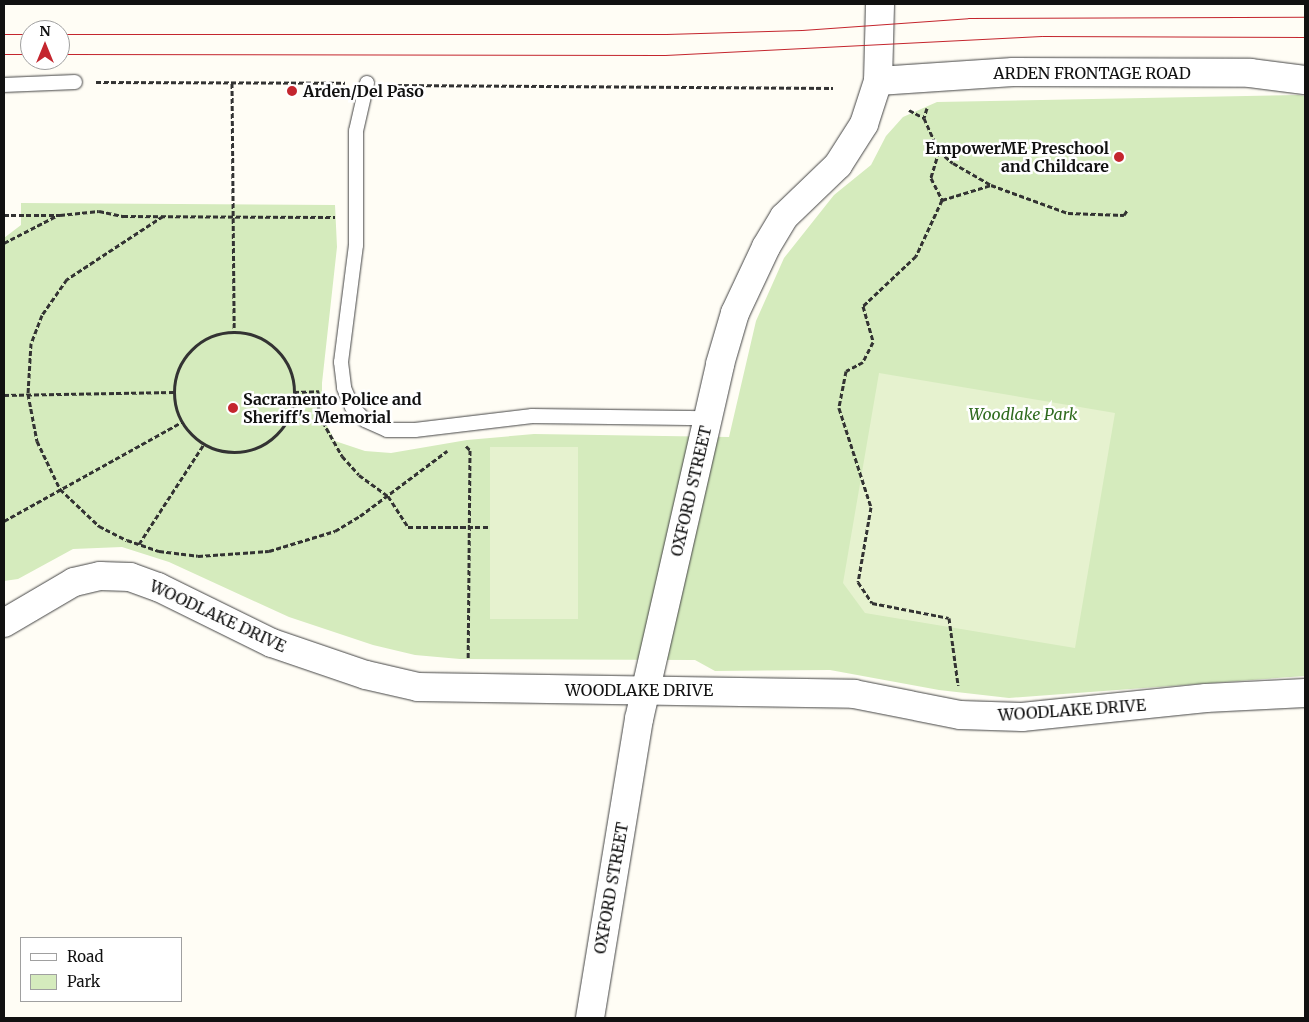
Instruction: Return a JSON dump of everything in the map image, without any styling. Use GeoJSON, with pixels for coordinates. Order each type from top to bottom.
{"type":"FeatureCollection","features":[{"type":"Feature","properties":{"kind":"street","name":"OXFORD STREET"},"geometry":{"type":"LineString","coordinates":[[590,1018],[645,689],[720,364],[749,278],[784,217],[838,165],[864,124],[878,81],[880,4]]}},
{"type":"Feature","properties":{"kind":"street","name":"ARDEN FRONTAGE ROAD"},"geometry":{"type":"LineString","coordinates":[[878,81],[1013,72],[1250,73],[1305,80]]}},
{"type":"Feature","properties":{"kind":"street","name":"WOODLAKE DRIVE"},"geometry":{"type":"LineString","coordinates":[[4,623],[74,582],[100,576],[130,577],[158,586],[272,643],[351,670],[418,687],[468,690],[645,689],[854,694],[960,715],[1022,717],[1206,698],[1305,693]]}},
{"type":"Feature","properties":{"kind":"lane"},"geometry":{"type":"LineString","coordinates":[[4,85],[75,82]]}},
{"type":"Feature","properties":{"kind":"lane"},"geometry":{"type":"LineString","coordinates":[[367,83],[356,132],[356,245],[341,362],[344,388],[352,407],[365,420],[387,430],[415,430],[461,422],[532,416],[708,418]]}},
{"type":"Feature","properties":{"kind":"path"},"geometry":{"type":"LineString","coordinates":[[75,82],[367,83],[423,87],[833,88]]}},
{"type":"Feature","properties":{"kind":"path"},"geometry":{"type":"LineString","coordinates":[[232,83],[234,332]]}},
{"type":"Feature","properties":{"kind":"path"},"geometry":{"type":"LineString","coordinates":[[930,99],[924,118],[939,151],[953,163],[991,185],[1068,213],[1124,215],[1128,209]]}},
{"type":"Feature","properties":{"kind":"path"},"geometry":{"type":"LineString","coordinates":[[939,151],[931,178],[942,200]]}},
{"type":"Feature","properties":{"kind":"path"},"geometry":{"type":"LineString","coordinates":[[960,715],[949,618],[872,603],[858,582],[871,506],[838,408],[846,371],[863,362],[873,342],[863,306],[916,256],[942,200],[991,185]]}},
{"type":"Feature","properties":{"kind":"path"},"geometry":{"type":"LineString","coordinates":[[4,215],[60,215],[99,211],[123,216],[356,217]]}},
{"type":"Feature","properties":{"kind":"path"},"geometry":{"type":"LineString","coordinates":[[4,243],[60,215]]}},
{"type":"Feature","properties":{"kind":"path"},"geometry":{"type":"LineString","coordinates":[[163,216],[82,266],[56,292],[37,325],[31,343],[28,394],[37,441],[60,489],[100,526],[139,544],[198,556],[269,551],[335,531],[388,496],[461,440]]}},
{"type":"Feature","properties":{"kind":"path"},"geometry":{"type":"LineString","coordinates":[[234,332],[264,340],[286,362],[292,377],[292,407],[286,422],[264,444],[234,452],[204,444],[182,422],[174,392],[176,377],[191,350],[204,340],[234,332]]}},
{"type":"Feature","properties":{"kind":"path"},"geometry":{"type":"LineString","coordinates":[[318,391],[319,415],[342,456],[359,475],[388,496],[408,527],[490,527]]}},
{"type":"Feature","properties":{"kind":"path"},"geometry":{"type":"LineString","coordinates":[[4,395],[174,392]]}},
{"type":"Feature","properties":{"kind":"path"},"geometry":{"type":"LineString","coordinates":[[4,521],[182,422]]}},
{"type":"Feature","properties":{"kind":"path"},"geometry":{"type":"LineString","coordinates":[[461,422],[461,440],[470,450],[468,690]]}},
{"type":"Feature","properties":{"kind":"path"},"geometry":{"type":"LineString","coordinates":[[130,577],[139,544],[204,444]]}},
{"type":"Feature","properties":{"kind":"green space","name":"Woodlake Park"},"geometry":{"type":"Polygon","coordinates":[[[1305,96],[1305,676],[1009,698],[939,690],[830,670],[715,671],[695,660],[460,659],[415,655],[373,645],[289,617],[169,562],[122,547],[73,549],[18,579],[4,581],[4,238],[21,225],[21,203],[335,205],[337,247],[322,383],[322,416],[335,441],[365,451],[391,453],[467,440],[534,434],[729,437],[756,321],[784,258],[834,195],[871,165],[886,136],[903,117],[937,102],[1305,96]]]}},
{"type":"Feature","properties":{"kind":"green space"},"geometry":{"type":"Polygon","coordinates":[[[879,373],[1115,413],[1075,648],[865,613],[843,583],[879,373]]]}},
{"type":"Feature","properties":{"kind":"green space"},"geometry":{"type":"Polygon","coordinates":[[[490,447],[578,447],[578,619],[490,619],[490,447]]]}},
{"type":"Feature","properties":{"kind":"tram line"},"geometry":{"type":"LineString","coordinates":[[70,34],[666,34],[802,30],[968,18],[1305,17]]}},
{"type":"Feature","properties":{"kind":"tram line"},"geometry":{"type":"LineString","coordinates":[[4,34],[20,34]]}},
{"type":"Feature","properties":{"kind":"tram line"},"geometry":{"type":"LineString","coordinates":[[70,54],[665,55],[1042,36],[1305,37]]}},
{"type":"Feature","properties":{"kind":"tram line"},"geometry":{"type":"LineString","coordinates":[[4,54],[20,54]]}},
{"type":"Feature","properties":{"kind":"place","name":"Arden/Del Paso"},"geometry":{"type":"Point","coordinates":[292,91]}},
{"type":"Feature","properties":{"kind":"place","name":"EmpowerME Preschool and Childcare"},"geometry":{"type":"Point","coordinates":[1119,157]}},
{"type":"Feature","properties":{"kind":"place","name":"Sacramento Police and Sheriff's Memorial"},"geometry":{"type":"Point","coordinates":[233,408]}}]}
